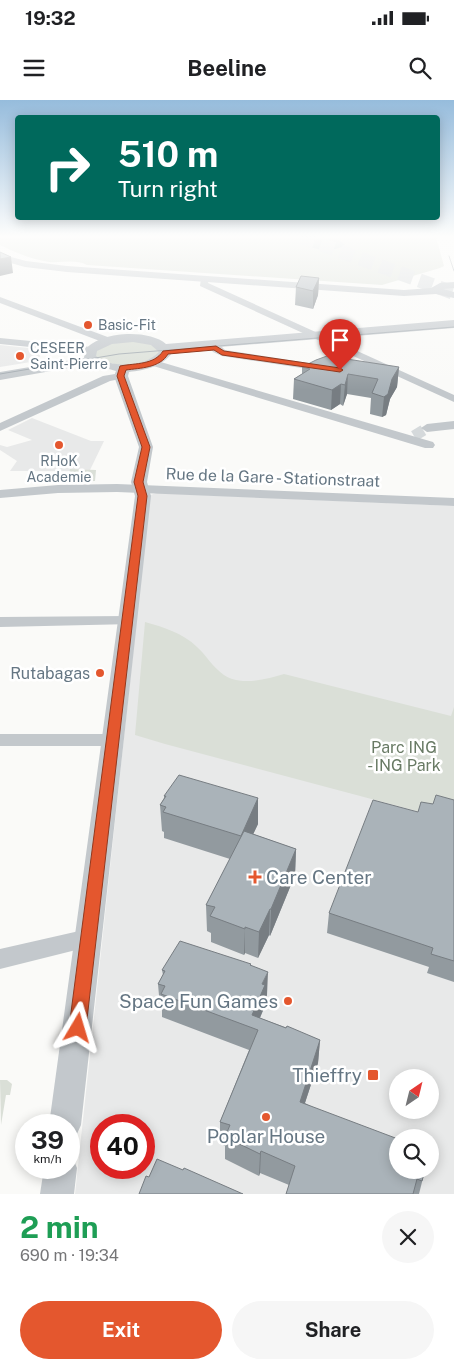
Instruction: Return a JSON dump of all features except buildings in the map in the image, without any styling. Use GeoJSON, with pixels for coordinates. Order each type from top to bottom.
{"type":"FeatureCollection","features":[{"type":"Feature","properties":{"kind":"street"},"geometry":{"type":"LineString","coordinates":[[212,288],[454,399]]}},
{"type":"Feature","properties":{"kind":"street"},"geometry":{"type":"LineString","coordinates":[[334,288],[436,296],[453,291]]}},
{"type":"Feature","properties":{"kind":"street"},"geometry":{"type":"LineString","coordinates":[[404,293],[453,291]]}},
{"type":"Feature","properties":{"kind":"street"},"geometry":{"type":"LineString","coordinates":[[0,300],[109,341]]}},
{"type":"Feature","properties":{"kind":"street"},"geometry":{"type":"LineString","coordinates":[[0,376],[91,355],[98,345],[128,338],[157,343],[165,350],[454,324]]}},
{"type":"Feature","properties":{"kind":"street"},"geometry":{"type":"LineString","coordinates":[[319,337],[454,328]]}},
{"type":"Feature","properties":{"kind":"street"},"geometry":{"type":"LineString","coordinates":[[0,341],[91,355],[101,364],[122,372]]}},
{"type":"Feature","properties":{"kind":"street"},"geometry":{"type":"LineString","coordinates":[[214,346],[222,353],[340,370]]}},
{"type":"Feature","properties":{"kind":"street"},"geometry":{"type":"LineString","coordinates":[[0,427],[107,378],[154,363],[162,358],[165,350]]}},
{"type":"Feature","properties":{"kind":"street"},"geometry":{"type":"LineString","coordinates":[[0,371],[91,355]]}},
{"type":"Feature","properties":{"kind":"street"},"geometry":{"type":"LineString","coordinates":[[154,363],[412,438],[429,445]]}},
{"type":"Feature","properties":{"kind":"street"},"geometry":{"type":"LineString","coordinates":[[66,1114],[143,496],[139,482],[146,447],[122,372]]}},
{"type":"Feature","properties":{"kind":"street"},"geometry":{"type":"LineString","coordinates":[[374,375],[392,378],[401,375]]}},
{"type":"Feature","properties":{"kind":"street"},"geometry":{"type":"LineString","coordinates":[[427,428],[454,425]]}},
{"type":"Feature","properties":{"kind":"street","name":"Rue de la Gare - Stationstraat"},"geometry":{"type":"LineString","coordinates":[[0,494],[86,487],[454,502]]}},
{"type":"Feature","properties":{"kind":"street"},"geometry":{"type":"LineString","coordinates":[[0,622],[127,621]]}},
{"type":"Feature","properties":{"kind":"street"},"geometry":{"type":"LineString","coordinates":[[0,740],[112,740]]}},
{"type":"Feature","properties":{"kind":"street"},"geometry":{"type":"LineString","coordinates":[[0,959],[88,938]]}},
{"type":"Feature","properties":{"kind":"street"},"geometry":{"type":"LineString","coordinates":[[57,1194],[59,1179]]}},
{"type":"Feature","properties":{"kind":"shaded area","name":"CESEER Saint-Pierre"},"geometry":{"type":"Polygon","coordinates":[[[0,345],[38,349],[40,356],[37,361],[0,367],[0,345]]]}},
{"type":"Feature","properties":{"kind":"shaded area","name":"RHoK Academie"},"geometry":{"type":"Polygon","coordinates":[[[32,418],[91,441],[104,441],[90,470],[10,471],[17,461],[0,450],[0,445],[7,447],[32,440],[8,430],[32,418]]]}},
{"type":"Feature","properties":{"kind":"shaded area"},"geometry":{"type":"Polygon","coordinates":[[[157,493],[454,506],[454,1194],[75,1194],[77,1179],[80,1179],[80,1147],[150,495],[157,493]]]}},
{"type":"Feature","properties":{"kind":"green space"},"geometry":{"type":"Polygon","coordinates":[[[126,340],[156,345],[161,354],[143,362],[128,365],[113,364],[95,357],[95,351],[99,347],[126,340]]]}},
{"type":"Feature","properties":{"kind":"green space"},"geometry":{"type":"Polygon","coordinates":[[[70,469],[96,470],[95,481],[68,482],[70,469]]]}},
{"type":"Feature","properties":{"kind":"green space","name":"Parc ING - ING Park"},"geometry":{"type":"Polygon","coordinates":[[[145,622],[166,628],[186,638],[218,670],[225,676],[233,679],[250,681],[284,674],[451,716],[454,707],[454,821],[135,735],[145,622]]]}},
{"type":"Feature","properties":{"kind":"green space"},"geometry":{"type":"Polygon","coordinates":[[[0,1080],[7,1080],[12,1084],[10,1095],[6,1095],[1,1125],[0,1080]]]}},
{"type":"Feature","properties":{"kind":"tunnel"},"geometry":{"type":"LineString","coordinates":[[440,288],[454,293]]}},
{"type":"Feature","properties":{"kind":"tunnel"},"geometry":{"type":"LineString","coordinates":[[414,436],[427,428]]}},
{"type":"Feature","properties":{"kind":"tram line"},"geometry":{"type":"LineString","coordinates":[[0,374],[119,354],[454,327]]}},
{"type":"Feature","properties":{"kind":"place","name":"Basic-Fit"},"geometry":{"type":"Point","coordinates":[88,325]}},
{"type":"Feature","properties":{"kind":"place","name":"CESEER Saint-Pierre"},"geometry":{"type":"Point","coordinates":[20,356]}},
{"type":"Feature","properties":{"kind":"place","name":"RHoK Academie"},"geometry":{"type":"Point","coordinates":[59,445]}},
{"type":"Feature","properties":{"kind":"place","name":"Rutabagas"},"geometry":{"type":"Point","coordinates":[100,673]}},
{"type":"Feature","properties":{"kind":"place","name":"Care Center"},"geometry":{"type":"Point","coordinates":[255,877]}},
{"type":"Feature","properties":{"kind":"place","name":"Space Fun Games"},"geometry":{"type":"Point","coordinates":[288,1001]}},
{"type":"Feature","properties":{"kind":"place","name":"Thieffry"},"geometry":{"type":"Point","coordinates":[373,1075]}},
{"type":"Feature","properties":{"kind":"place","name":"Poplar House"},"geometry":{"type":"Point","coordinates":[266,1117]}},
{"type":"Feature","properties":{"kind":"route"},"geometry":{"type":"LineString","coordinates":[[78,1028],[143,496],[139,482],[146,447],[121,376],[123,368],[151,364],[162,358],[166,352],[216,348],[222,353],[340,370]]}}]}
